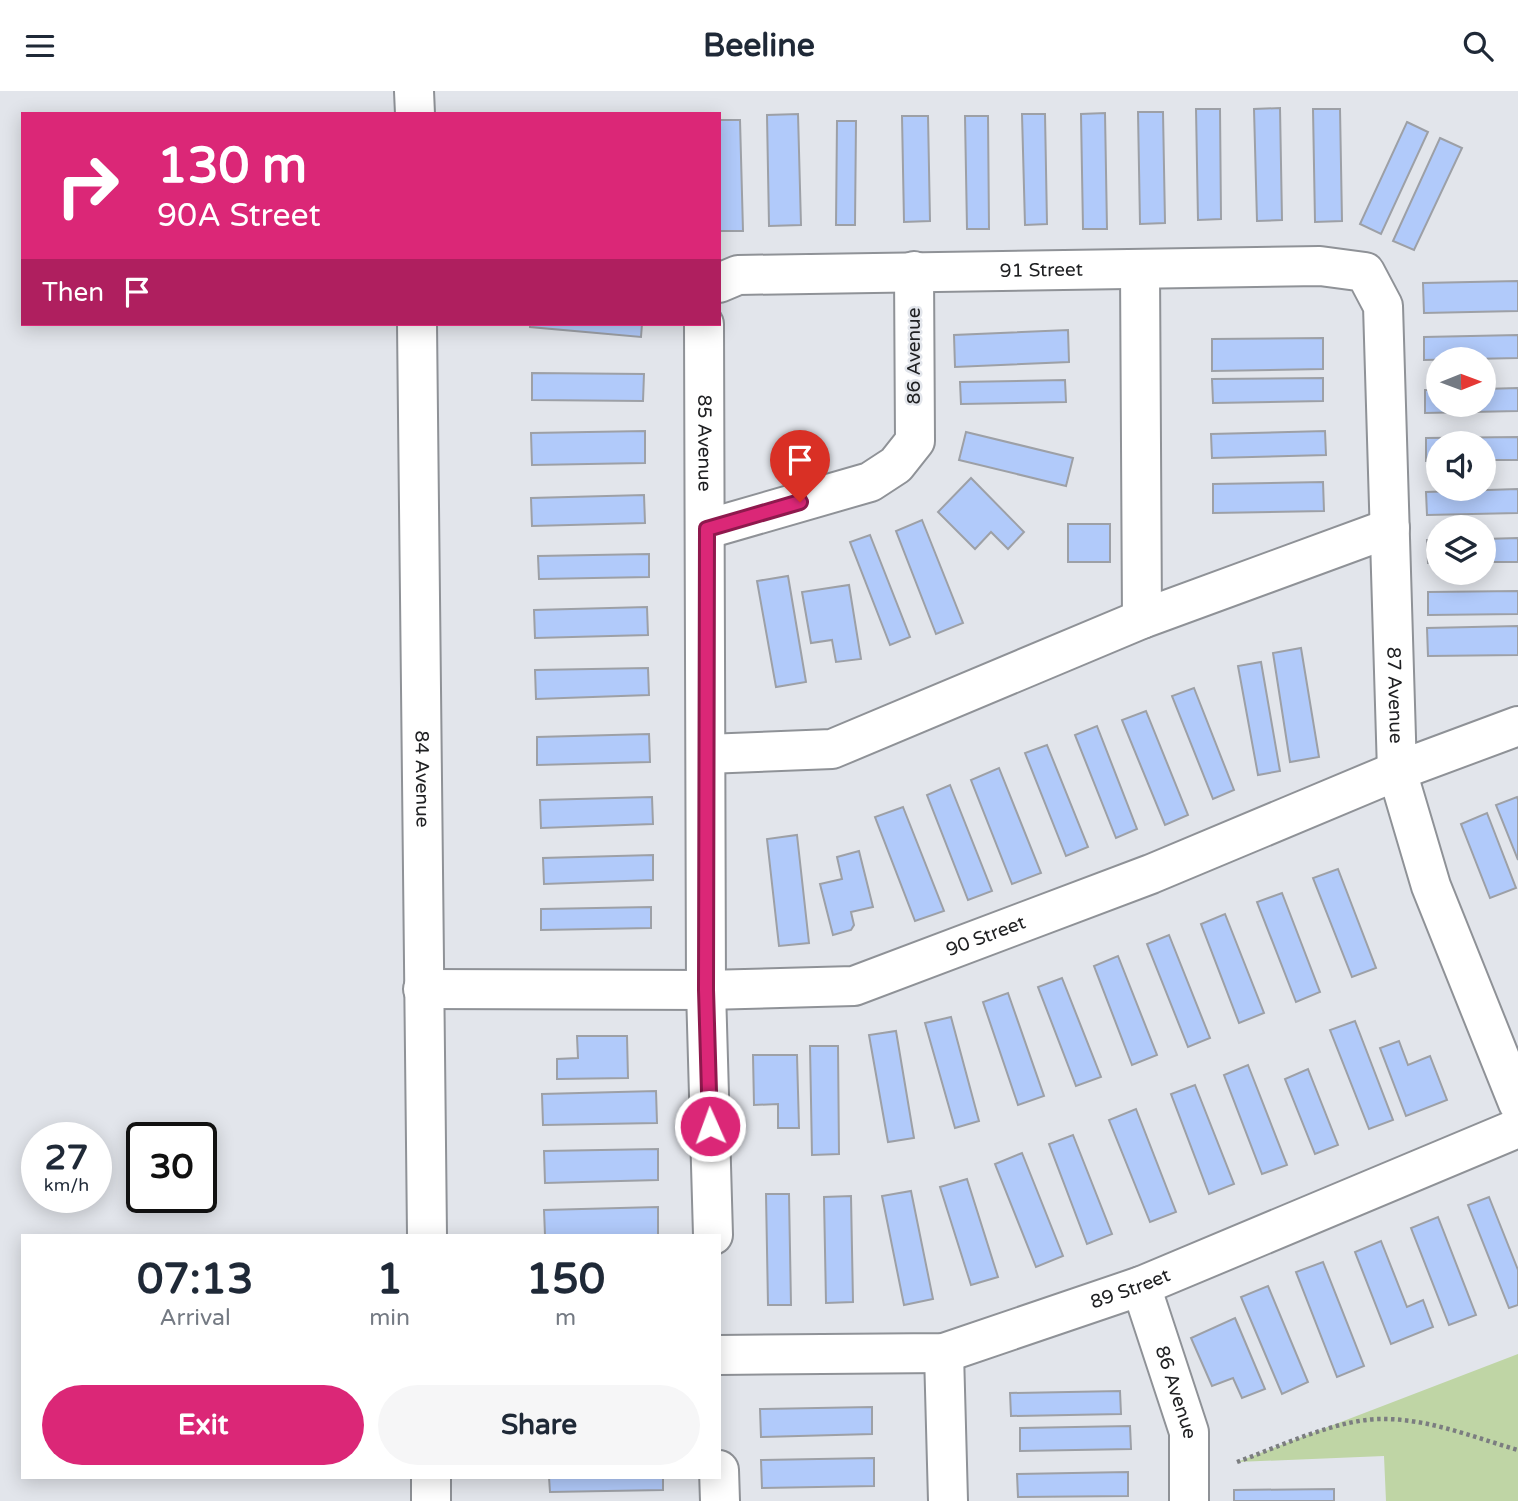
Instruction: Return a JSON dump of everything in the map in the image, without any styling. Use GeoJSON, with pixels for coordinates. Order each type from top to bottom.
{"type":"FeatureCollection","features":[{"type":"Feature","properties":{"kind":"street"},"geometry":{"type":"LineString","coordinates":[[414,91],[415,112]]}},
{"type":"Feature","properties":{"kind":"street","name":"91 Street"},"geometry":{"type":"LineString","coordinates":[[721,282],[738,275],[914,271],[1320,266],[1365,272]]}},
{"type":"Feature","properties":{"kind":"street"},"geometry":{"type":"LineString","coordinates":[[1140,269],[1142,619]]}},
{"type":"Feature","properties":{"kind":"street","name":"86 Avenue"},"geometry":{"type":"LineString","coordinates":[[707,529],[870,482],[896,465],[915,441],[914,271]]}},
{"type":"Feature","properties":{"kind":"street","name":"87 Avenue"},"geometry":{"type":"LineString","coordinates":[[1365,272],[1383,306],[1397,771],[1431,886],[1518,1103]]}},
{"type":"Feature","properties":{"kind":"street","name":"84 Avenue"},"geometry":{"type":"LineString","coordinates":[[417,326],[427,1234]]}},
{"type":"Feature","properties":{"kind":"street","name":"85 Avenue"},"geometry":{"type":"LineString","coordinates":[[704,326],[707,529],[706,990],[713,1234]]}},
{"type":"Feature","properties":{"kind":"street"},"geometry":{"type":"LineString","coordinates":[[706,754],[832,749],[1142,619],[1390,528]]}},
{"type":"Feature","properties":{"kind":"street","name":"90 Street"},"geometry":{"type":"LineString","coordinates":[[423,989],[706,990],[854,986],[1151,874],[1397,771],[1518,726]]}},
{"type":"Feature","properties":{"kind":"street","name":"89 Street"},"geometry":{"type":"LineString","coordinates":[[721,1356],[944,1353],[1141,1286],[1518,1128]]}},
{"type":"Feature","properties":{"kind":"street","name":"86 Avenue"},"geometry":{"type":"LineString","coordinates":[[1141,1286],[1189,1432],[1188,1501]]}},
{"type":"Feature","properties":{"kind":"street"},"geometry":{"type":"LineString","coordinates":[[944,1353],[948,1501]]}},
{"type":"Feature","properties":{"kind":"street"},"geometry":{"type":"LineString","coordinates":[[431,1479],[431,1501]]}},
{"type":"Feature","properties":{"kind":"street"},"geometry":{"type":"LineString","coordinates":[[719,1479],[720,1501]]}},
{"type":"Feature","properties":{"kind":"path"},"geometry":{"type":"LineString","coordinates":[[1237,1462],[1334,1427],[1386,1418],[1441,1427],[1518,1450]]}},
{"type":"Feature","properties":{"kind":"green space"},"geometry":{"type":"Polygon","coordinates":[[[1518,1354],[1518,1501],[1386,1501],[1384,1456],[1237,1462],[1518,1354]]]}},
{"type":"Feature","properties":{"kind":"building"},"geometry":{"type":"Polygon","coordinates":[[[1280,108],[1282,220],[1257,221],[1254,109],[1280,108]]]}},
{"type":"Feature","properties":{"kind":"building"},"geometry":{"type":"Polygon","coordinates":[[[1196,109],[1220,109],[1221,219],[1198,220],[1196,109]]]}},
{"type":"Feature","properties":{"kind":"building"},"geometry":{"type":"Polygon","coordinates":[[[1313,109],[1340,109],[1342,221],[1315,222],[1313,109]]]}},
{"type":"Feature","properties":{"kind":"building"},"geometry":{"type":"Polygon","coordinates":[[[1138,112],[1163,112],[1165,223],[1140,224],[1138,112]]]}},
{"type":"Feature","properties":{"kind":"building"},"geometry":{"type":"Polygon","coordinates":[[[1105,113],[1107,229],[1083,229],[1081,114],[1105,113]]]}},
{"type":"Feature","properties":{"kind":"building"},"geometry":{"type":"Polygon","coordinates":[[[798,114],[801,225],[769,226],[767,115],[798,114]]]}},
{"type":"Feature","properties":{"kind":"building"},"geometry":{"type":"Polygon","coordinates":[[[1022,114],[1045,114],[1047,224],[1025,225],[1022,114]]]}},
{"type":"Feature","properties":{"kind":"building"},"geometry":{"type":"Polygon","coordinates":[[[902,116],[928,116],[930,221],[904,222],[902,116]]]}},
{"type":"Feature","properties":{"kind":"building"},"geometry":{"type":"Polygon","coordinates":[[[965,116],[988,116],[989,229],[967,229],[965,116]]]}},
{"type":"Feature","properties":{"kind":"building"},"geometry":{"type":"Polygon","coordinates":[[[721,120],[740,120],[743,231],[721,231],[721,120]]]}},
{"type":"Feature","properties":{"kind":"building"},"geometry":{"type":"Polygon","coordinates":[[[837,121],[856,121],[855,225],[836,225],[837,121]]]}},
{"type":"Feature","properties":{"kind":"building"},"geometry":{"type":"Polygon","coordinates":[[[1407,122],[1428,132],[1381,234],[1360,224],[1407,122]]]}},
{"type":"Feature","properties":{"kind":"building"},"geometry":{"type":"Polygon","coordinates":[[[1440,138],[1462,148],[1414,250],[1393,241],[1440,138]]]}},
{"type":"Feature","properties":{"kind":"building"},"geometry":{"type":"Polygon","coordinates":[[[1518,281],[1518,311],[1424,313],[1423,283],[1518,281]]]}},
{"type":"Feature","properties":{"kind":"building"},"geometry":{"type":"Polygon","coordinates":[[[530,326],[642,326],[641,337],[530,326]]]}},
{"type":"Feature","properties":{"kind":"building"},"geometry":{"type":"Polygon","coordinates":[[[1068,330],[1069,362],[955,367],[954,335],[1068,330]]]}},
{"type":"Feature","properties":{"kind":"building"},"geometry":{"type":"Polygon","coordinates":[[[1518,335],[1518,358],[1496,358],[1496,347],[1426,347],[1424,360],[1424,337],[1518,335]]]}},
{"type":"Feature","properties":{"kind":"building"},"geometry":{"type":"Polygon","coordinates":[[[1323,338],[1323,369],[1212,371],[1212,339],[1323,338]]]}},
{"type":"Feature","properties":{"kind":"building"},"geometry":{"type":"Polygon","coordinates":[[[532,373],[644,374],[643,401],[532,400],[532,373]]]}},
{"type":"Feature","properties":{"kind":"building"},"geometry":{"type":"Polygon","coordinates":[[[1323,378],[1323,401],[1213,403],[1212,379],[1323,378]]]}},
{"type":"Feature","properties":{"kind":"building"},"geometry":{"type":"Polygon","coordinates":[[[1065,380],[1066,402],[961,404],[960,382],[1065,380]]]}},
{"type":"Feature","properties":{"kind":"building"},"geometry":{"type":"Polygon","coordinates":[[[1518,388],[1518,411],[1496,411],[1496,389],[1518,388]]]}},
{"type":"Feature","properties":{"kind":"building"},"geometry":{"type":"Polygon","coordinates":[[[645,431],[645,463],[532,465],[531,433],[645,431]]]}},
{"type":"Feature","properties":{"kind":"building"},"geometry":{"type":"Polygon","coordinates":[[[1325,431],[1326,455],[1212,458],[1211,434],[1325,431]]]}},
{"type":"Feature","properties":{"kind":"building"},"geometry":{"type":"Polygon","coordinates":[[[966,432],[1073,458],[1066,486],[959,460],[966,432]]]}},
{"type":"Feature","properties":{"kind":"building"},"geometry":{"type":"Polygon","coordinates":[[[1496,437],[1518,437],[1518,460],[1496,460],[1496,437]]]}},
{"type":"Feature","properties":{"kind":"building"},"geometry":{"type":"Polygon","coordinates":[[[971,478],[1024,532],[1008,549],[991,532],[975,549],[938,512],[971,478]]]}},
{"type":"Feature","properties":{"kind":"building"},"geometry":{"type":"Polygon","coordinates":[[[1323,482],[1324,511],[1213,513],[1213,484],[1323,482]]]}},
{"type":"Feature","properties":{"kind":"building"},"geometry":{"type":"Polygon","coordinates":[[[1518,489],[1518,513],[1427,515],[1426,501],[1496,501],[1496,490],[1518,489]]]}},
{"type":"Feature","properties":{"kind":"building"},"geometry":{"type":"Polygon","coordinates":[[[644,495],[645,523],[532,526],[531,498],[644,495]]]}},
{"type":"Feature","properties":{"kind":"building"},"geometry":{"type":"Polygon","coordinates":[[[922,520],[963,623],[936,634],[896,531],[922,520]]]}},
{"type":"Feature","properties":{"kind":"building"},"geometry":{"type":"Polygon","coordinates":[[[1068,524],[1110,524],[1110,562],[1068,562],[1068,524]]]}},
{"type":"Feature","properties":{"kind":"building"},"geometry":{"type":"Polygon","coordinates":[[[870,535],[910,637],[890,645],[850,542],[870,535]]]}},
{"type":"Feature","properties":{"kind":"building"},"geometry":{"type":"Polygon","coordinates":[[[1518,538],[1518,562],[1496,562],[1496,539],[1518,538]]]}},
{"type":"Feature","properties":{"kind":"building"},"geometry":{"type":"Polygon","coordinates":[[[649,554],[649,577],[539,579],[538,556],[649,554]]]}},
{"type":"Feature","properties":{"kind":"building"},"geometry":{"type":"Polygon","coordinates":[[[788,576],[806,682],[776,687],[757,581],[788,576]]]}},
{"type":"Feature","properties":{"kind":"building"},"geometry":{"type":"Polygon","coordinates":[[[849,585],[861,659],[836,662],[832,640],[811,643],[802,592],[849,585]]]}},
{"type":"Feature","properties":{"kind":"building"},"geometry":{"type":"Polygon","coordinates":[[[1518,591],[1518,614],[1428,615],[1428,592],[1518,591]]]}},
{"type":"Feature","properties":{"kind":"building"},"geometry":{"type":"Polygon","coordinates":[[[647,607],[648,635],[535,638],[534,610],[647,607]]]}},
{"type":"Feature","properties":{"kind":"building"},"geometry":{"type":"Polygon","coordinates":[[[1518,626],[1518,655],[1428,656],[1427,628],[1518,626]]]}},
{"type":"Feature","properties":{"kind":"building"},"geometry":{"type":"Polygon","coordinates":[[[1301,648],[1319,757],[1290,762],[1273,653],[1301,648]]]}},
{"type":"Feature","properties":{"kind":"building"},"geometry":{"type":"Polygon","coordinates":[[[1261,662],[1280,771],[1258,775],[1238,666],[1261,662]]]}},
{"type":"Feature","properties":{"kind":"building"},"geometry":{"type":"Polygon","coordinates":[[[648,668],[649,695],[536,699],[535,670],[648,668]]]}},
{"type":"Feature","properties":{"kind":"building"},"geometry":{"type":"Polygon","coordinates":[[[1194,688],[1234,790],[1213,799],[1172,696],[1194,688]]]}},
{"type":"Feature","properties":{"kind":"building"},"geometry":{"type":"Polygon","coordinates":[[[1146,711],[1188,815],[1165,825],[1122,720],[1146,711]]]}},
{"type":"Feature","properties":{"kind":"building"},"geometry":{"type":"Polygon","coordinates":[[[1097,726],[1137,829],[1116,838],[1075,735],[1097,726]]]}},
{"type":"Feature","properties":{"kind":"building"},"geometry":{"type":"Polygon","coordinates":[[[649,734],[650,762],[537,765],[537,737],[649,734]]]}},
{"type":"Feature","properties":{"kind":"building"},"geometry":{"type":"Polygon","coordinates":[[[1047,745],[1088,847],[1066,856],[1025,753],[1047,745]]]}},
{"type":"Feature","properties":{"kind":"building"},"geometry":{"type":"Polygon","coordinates":[[[999,768],[1041,873],[1012,884],[971,780],[999,768]]]}},
{"type":"Feature","properties":{"kind":"building"},"geometry":{"type":"Polygon","coordinates":[[[950,785],[992,891],[968,900],[927,795],[950,785]]]}},
{"type":"Feature","properties":{"kind":"building"},"geometry":{"type":"Polygon","coordinates":[[[652,797],[653,824],[541,828],[540,800],[652,797]]]}},
{"type":"Feature","properties":{"kind":"building"},"geometry":{"type":"Polygon","coordinates":[[[1517,797],[1518,800],[1518,860],[1496,805],[1517,797]]]}},
{"type":"Feature","properties":{"kind":"building"},"geometry":{"type":"Polygon","coordinates":[[[903,807],[944,911],[915,921],[875,817],[903,807]]]}},
{"type":"Feature","properties":{"kind":"building"},"geometry":{"type":"Polygon","coordinates":[[[1487,813],[1516,888],[1490,898],[1461,824],[1487,813]]]}},
{"type":"Feature","properties":{"kind":"building"},"geometry":{"type":"Polygon","coordinates":[[[797,835],[809,943],[779,946],[767,839],[797,835]]]}},
{"type":"Feature","properties":{"kind":"building"},"geometry":{"type":"Polygon","coordinates":[[[859,851],[873,907],[851,912],[854,925],[851,930],[833,935],[820,884],[842,879],[837,857],[859,851]]]}},
{"type":"Feature","properties":{"kind":"building"},"geometry":{"type":"Polygon","coordinates":[[[653,855],[653,880],[544,884],[543,858],[653,855]]]}},
{"type":"Feature","properties":{"kind":"building"},"geometry":{"type":"Polygon","coordinates":[[[1338,869],[1376,968],[1352,977],[1313,878],[1338,869]]]}},
{"type":"Feature","properties":{"kind":"building"},"geometry":{"type":"Polygon","coordinates":[[[1282,893],[1320,992],[1296,1002],[1257,902],[1282,893]]]}},
{"type":"Feature","properties":{"kind":"building"},"geometry":{"type":"Polygon","coordinates":[[[651,907],[651,928],[541,930],[541,909],[651,907]]]}},
{"type":"Feature","properties":{"kind":"building"},"geometry":{"type":"Polygon","coordinates":[[[1225,914],[1264,1013],[1239,1023],[1201,924],[1225,914]]]}},
{"type":"Feature","properties":{"kind":"building"},"geometry":{"type":"Polygon","coordinates":[[[1169,935],[1210,1038],[1188,1047],[1147,944],[1169,935]]]}},
{"type":"Feature","properties":{"kind":"building"},"geometry":{"type":"Polygon","coordinates":[[[1118,956],[1157,1055],[1132,1065],[1094,966],[1118,956]]]}},
{"type":"Feature","properties":{"kind":"building"},"geometry":{"type":"Polygon","coordinates":[[[1062,978],[1101,1077],[1076,1086],[1038,987],[1062,978]]]}},
{"type":"Feature","properties":{"kind":"building"},"geometry":{"type":"Polygon","coordinates":[[[1008,993],[1044,1096],[1018,1105],[983,1002],[1008,993]]]}},
{"type":"Feature","properties":{"kind":"building"},"geometry":{"type":"Polygon","coordinates":[[[951,1017],[979,1121],[955,1128],[925,1023],[951,1017]]]}},
{"type":"Feature","properties":{"kind":"building"},"geometry":{"type":"Polygon","coordinates":[[[1355,1021],[1393,1120],[1369,1129],[1330,1030],[1355,1021]]]}},
{"type":"Feature","properties":{"kind":"building"},"geometry":{"type":"Polygon","coordinates":[[[896,1031],[914,1138],[888,1142],[869,1035],[896,1031]]]}},
{"type":"Feature","properties":{"kind":"building"},"geometry":{"type":"Polygon","coordinates":[[[577,1036],[627,1036],[628,1078],[557,1079],[557,1059],[578,1058],[577,1036]]]}},
{"type":"Feature","properties":{"kind":"building"},"geometry":{"type":"Polygon","coordinates":[[[1399,1041],[1408,1065],[1430,1056],[1447,1100],[1406,1116],[1380,1048],[1399,1041]]]}},
{"type":"Feature","properties":{"kind":"building"},"geometry":{"type":"Polygon","coordinates":[[[810,1046],[838,1046],[839,1154],[812,1155],[810,1046]]]}},
{"type":"Feature","properties":{"kind":"building"},"geometry":{"type":"Polygon","coordinates":[[[753,1055],[797,1055],[799,1128],[778,1128],[778,1104],[754,1105],[753,1055]]]}},
{"type":"Feature","properties":{"kind":"building"},"geometry":{"type":"Polygon","coordinates":[[[1248,1065],[1287,1165],[1262,1174],[1224,1075],[1248,1065]]]}},
{"type":"Feature","properties":{"kind":"building"},"geometry":{"type":"Polygon","coordinates":[[[1308,1069],[1338,1145],[1315,1154],[1285,1079],[1308,1069]]]}},
{"type":"Feature","properties":{"kind":"building"},"geometry":{"type":"Polygon","coordinates":[[[1195,1085],[1234,1184],[1209,1194],[1171,1094],[1195,1085]]]}},
{"type":"Feature","properties":{"kind":"building"},"geometry":{"type":"Polygon","coordinates":[[[656,1091],[657,1123],[543,1125],[542,1094],[656,1091]]]}},
{"type":"Feature","properties":{"kind":"building"},"geometry":{"type":"Polygon","coordinates":[[[1136,1109],[1176,1212],[1150,1222],[1109,1120],[1136,1109]]]}},
{"type":"Feature","properties":{"kind":"building"},"geometry":{"type":"Polygon","coordinates":[[[1073,1135],[1112,1234],[1087,1244],[1049,1144],[1073,1135]]]}},
{"type":"Feature","properties":{"kind":"building"},"geometry":{"type":"Polygon","coordinates":[[[658,1149],[658,1180],[545,1183],[544,1151],[658,1149]]]}},
{"type":"Feature","properties":{"kind":"building"},"geometry":{"type":"Polygon","coordinates":[[[1022,1153],[1063,1256],[1036,1267],[995,1164],[1022,1153]]]}},
{"type":"Feature","properties":{"kind":"building"},"geometry":{"type":"Polygon","coordinates":[[[967,1179],[998,1277],[971,1285],[940,1187],[967,1179]]]}},
{"type":"Feature","properties":{"kind":"building"},"geometry":{"type":"Polygon","coordinates":[[[911,1191],[933,1299],[904,1305],[882,1196],[911,1191]]]}},
{"type":"Feature","properties":{"kind":"building"},"geometry":{"type":"Polygon","coordinates":[[[766,1194],[789,1194],[791,1305],[768,1305],[766,1194]]]}},
{"type":"Feature","properties":{"kind":"building"},"geometry":{"type":"Polygon","coordinates":[[[851,1196],[853,1302],[826,1303],[824,1197],[851,1196]]]}},
{"type":"Feature","properties":{"kind":"building"},"geometry":{"type":"Polygon","coordinates":[[[1489,1197],[1518,1270],[1518,1305],[1509,1308],[1468,1205],[1489,1197]]]}},
{"type":"Feature","properties":{"kind":"building"},"geometry":{"type":"Polygon","coordinates":[[[658,1207],[658,1234],[545,1234],[544,1210],[658,1207]]]}},
{"type":"Feature","properties":{"kind":"building"},"geometry":{"type":"Polygon","coordinates":[[[1438,1217],[1476,1315],[1449,1325],[1411,1228],[1438,1217]]]}},
{"type":"Feature","properties":{"kind":"building"},"geometry":{"type":"Polygon","coordinates":[[[1381,1241],[1407,1307],[1423,1300],[1433,1327],[1391,1344],[1355,1252],[1381,1241]]]}},
{"type":"Feature","properties":{"kind":"building"},"geometry":{"type":"Polygon","coordinates":[[[1323,1262],[1364,1366],[1337,1377],[1296,1272],[1323,1262]]]}},
{"type":"Feature","properties":{"kind":"building"},"geometry":{"type":"Polygon","coordinates":[[[1268,1286],[1308,1382],[1282,1394],[1241,1297],[1268,1286]]]}},
{"type":"Feature","properties":{"kind":"building"},"geometry":{"type":"Polygon","coordinates":[[[1235,1318],[1265,1389],[1242,1398],[1233,1378],[1212,1386],[1191,1338],[1235,1318]]]}},
{"type":"Feature","properties":{"kind":"building"},"geometry":{"type":"Polygon","coordinates":[[[1120,1391],[1121,1414],[1011,1416],[1010,1393],[1120,1391]]]}},
{"type":"Feature","properties":{"kind":"building"},"geometry":{"type":"Polygon","coordinates":[[[872,1407],[872,1434],[761,1437],[760,1409],[872,1407]]]}},
{"type":"Feature","properties":{"kind":"building"},"geometry":{"type":"Polygon","coordinates":[[[1130,1426],[1131,1449],[1020,1451],[1020,1428],[1130,1426]]]}},
{"type":"Feature","properties":{"kind":"building"},"geometry":{"type":"Polygon","coordinates":[[[874,1458],[874,1486],[762,1488],[761,1460],[874,1458]]]}},
{"type":"Feature","properties":{"kind":"building"},"geometry":{"type":"Polygon","coordinates":[[[1128,1472],[1128,1496],[1018,1497],[1017,1474],[1128,1472]]]}},
{"type":"Feature","properties":{"kind":"building"},"geometry":{"type":"Polygon","coordinates":[[[549,1479],[663,1479],[663,1490],[550,1492],[549,1479]]]}},
{"type":"Feature","properties":{"kind":"building"},"geometry":{"type":"Polygon","coordinates":[[[1334,1489],[1334,1501],[1234,1501],[1234,1490],[1334,1489]]]}},
{"type":"Feature","properties":{"kind":"route"},"geometry":{"type":"LineString","coordinates":[[710,1126],[706,990],[707,529],[800,502]]}}]}
